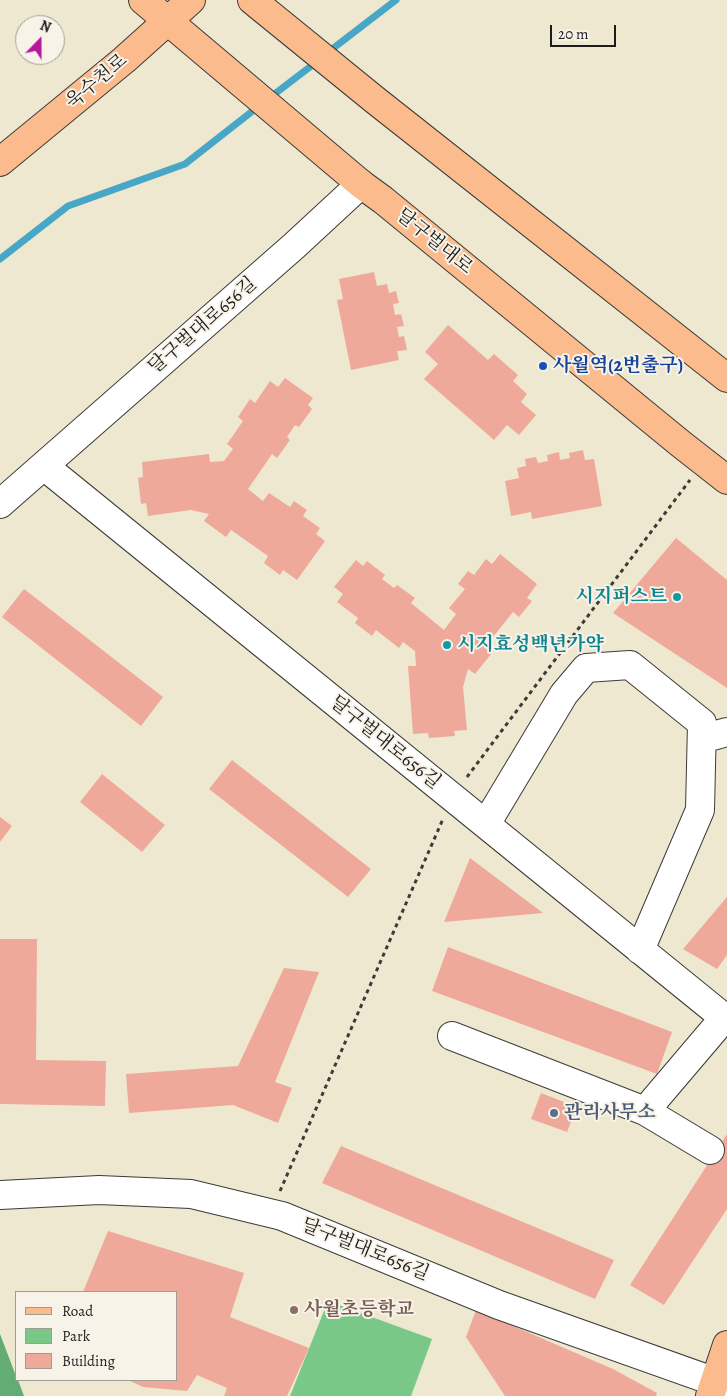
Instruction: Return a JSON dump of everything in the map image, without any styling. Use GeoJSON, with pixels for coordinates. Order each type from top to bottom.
{"type":"FeatureCollection","features":[{"type":"Feature","properties":{"kind":"main road","name":"달구벌대로"},"geometry":{"type":"LineString","coordinates":[[143,0],[361,184],[680,444],[727,480]]}},
{"type":"Feature","properties":{"kind":"main road","name":"욱수천로"},"geometry":{"type":"LineString","coordinates":[[0,162],[124,60],[191,0]]}},
{"type":"Feature","properties":{"kind":"main road"},"geometry":{"type":"LineString","coordinates":[[252,0],[375,100],[726,376]]}},
{"type":"Feature","properties":{"kind":"main road"},"geometry":{"type":"LineString","coordinates":[[717,1388],[727,1345]]}},
{"type":"Feature","properties":{"kind":"street","name":"달구벌대로656길"},"geometry":{"type":"LineString","coordinates":[[0,504],[294,246],[361,184]]}},
{"type":"Feature","properties":{"kind":"street","name":"달구벌대로656길"},"geometry":{"type":"LineString","coordinates":[[44,466],[725,1019]]}},
{"type":"Feature","properties":{"kind":"street"},"geometry":{"type":"LineString","coordinates":[[486,824],[564,694],[586,668],[630,665],[702,723],[714,735],[700,810],[640,950]]}},
{"type":"Feature","properties":{"kind":"street"},"geometry":{"type":"LineString","coordinates":[[645,1111],[725,1019]]}},
{"type":"Feature","properties":{"kind":"street"},"geometry":{"type":"LineString","coordinates":[[452,1036],[645,1111],[710,1150]]}},
{"type":"Feature","properties":{"kind":"street","name":"달구벌대로656길"},"geometry":{"type":"LineString","coordinates":[[0,1195],[99,1190],[191,1194],[282,1216],[499,1305],[717,1388]]}},
{"type":"Feature","properties":{"kind":"green space"},"geometry":{"type":"Polygon","coordinates":[[[328,1301],[432,1339],[411,1396],[290,1396],[328,1301]]]}},
{"type":"Feature","properties":{"kind":"green space"},"geometry":{"type":"Polygon","coordinates":[[[0,1334],[15,1373],[15,1381],[18,1381],[24,1396],[0,1396],[0,1334]]]}},
{"type":"Feature","properties":{"kind":"building"},"geometry":{"type":"Polygon","coordinates":[[[374,272],[377,286],[387,284],[389,293],[396,291],[399,303],[393,304],[395,315],[401,314],[404,326],[397,327],[399,337],[404,336],[407,350],[397,351],[399,360],[351,370],[337,300],[343,299],[339,279],[374,272]]]}},
{"type":"Feature","properties":{"kind":"building"},"geometry":{"type":"Polygon","coordinates":[[[448,325],[488,360],[494,354],[518,375],[513,381],[527,394],[521,402],[536,415],[519,435],[507,425],[494,440],[424,379],[438,364],[425,352],[448,325]]]}},
{"type":"Feature","properties":{"kind":"building"},"geometry":{"type":"Polygon","coordinates":[[[285,378],[313,398],[308,405],[312,409],[299,427],[295,425],[287,437],[290,440],[277,458],[272,454],[248,489],[263,501],[269,493],[290,507],[294,501],[307,510],[303,516],[320,528],[316,534],[325,541],[297,580],[283,570],[280,575],[264,563],[268,556],[231,530],[226,537],[204,521],[209,514],[191,510],[148,516],[146,503],[141,504],[138,478],[143,477],[142,462],[209,454],[210,462],[224,461],[233,449],[227,444],[243,421],[238,417],[250,399],[255,403],[270,381],[278,387],[285,378]]]}},
{"type":"Feature","properties":{"kind":"building"},"geometry":{"type":"Polygon","coordinates":[[[583,450],[585,460],[594,459],[602,506],[532,519],[531,512],[511,516],[505,481],[519,478],[517,468],[526,466],[525,459],[536,457],[538,463],[548,461],[547,455],[559,452],[560,460],[570,458],[569,453],[583,450]]]}},
{"type":"Feature","properties":{"kind":"building","name":"시지퍼스트"},"geometry":{"type":"Polygon","coordinates":[[[676,538],[727,580],[727,688],[613,613],[676,538]]]}},
{"type":"Feature","properties":{"kind":"building","name":"시지효성백년가약"},"geometry":{"type":"Polygon","coordinates":[[[500,554],[537,584],[527,598],[532,601],[519,617],[513,612],[485,647],[492,653],[475,674],[468,669],[463,687],[467,730],[454,731],[455,736],[429,738],[428,733],[413,734],[408,666],[416,666],[415,651],[403,642],[399,648],[376,630],[372,636],[355,623],[358,618],[337,602],[343,594],[334,587],[356,560],[363,566],[367,561],[385,575],[382,579],[394,588],[397,585],[415,598],[411,603],[444,630],[456,614],[449,608],[465,589],[458,584],[468,571],[474,575],[486,559],[492,564],[500,554]]]}},
{"type":"Feature","properties":{"kind":"building"},"geometry":{"type":"Polygon","coordinates":[[[24,589],[163,697],[141,726],[2,617],[24,589]]]}},
{"type":"Feature","properties":{"kind":"building"},"geometry":{"type":"Polygon","coordinates":[[[232,760],[371,869],[348,897],[209,789],[232,760]]]}},
{"type":"Feature","properties":{"kind":"building"},"geometry":{"type":"Polygon","coordinates":[[[102,774],[165,825],[142,852],[80,802],[102,774]]]}},
{"type":"Feature","properties":{"kind":"building"},"geometry":{"type":"Polygon","coordinates":[[[0,817],[12,826],[0,842],[0,817]]]}},
{"type":"Feature","properties":{"kind":"building"},"geometry":{"type":"Polygon","coordinates":[[[470,858],[543,913],[444,922],[470,858]]]}},
{"type":"Feature","properties":{"kind":"building"},"geometry":{"type":"Polygon","coordinates":[[[727,897],[727,955],[717,969],[683,949],[727,897]]]}},
{"type":"Feature","properties":{"kind":"building"},"geometry":{"type":"Polygon","coordinates":[[[0,939],[37,939],[36,1060],[106,1061],[105,1106],[0,1104],[0,939]]]}},
{"type":"Feature","properties":{"kind":"building"},"geometry":{"type":"Polygon","coordinates":[[[448,947],[672,1032],[657,1074],[432,991],[448,947]]]}},
{"type":"Feature","properties":{"kind":"building"},"geometry":{"type":"Polygon","coordinates":[[[284,968],[319,972],[275,1082],[292,1088],[278,1123],[233,1105],[129,1113],[126,1074],[238,1066],[284,968]]]}},
{"type":"Feature","properties":{"kind":"building","name":"관리사무소"},"geometry":{"type":"Polygon","coordinates":[[[541,1093],[577,1107],[567,1132],[531,1119],[541,1093]]]}},
{"type":"Feature","properties":{"kind":"building"},"geometry":{"type":"Polygon","coordinates":[[[727,1134],[727,1209],[664,1305],[630,1285],[727,1134]]]}},
{"type":"Feature","properties":{"kind":"building"},"geometry":{"type":"Polygon","coordinates":[[[341,1146],[614,1260],[595,1299],[322,1183],[341,1146]]]}},
{"type":"Feature","properties":{"kind":"building"},"geometry":{"type":"Polygon","coordinates":[[[108,1231],[244,1273],[230,1317],[309,1348],[287,1396],[224,1396],[227,1388],[197,1375],[187,1391],[143,1387],[130,1381],[178,1381],[178,1291],[83,1291],[108,1231]]]}},
{"type":"Feature","properties":{"kind":"building"},"geometry":{"type":"Polygon","coordinates":[[[476,1310],[613,1369],[657,1393],[656,1396],[505,1396],[466,1337],[476,1310]]]}},
{"type":"Feature","properties":{"kind":"waterway"},"geometry":{"type":"LineString","coordinates":[[327,53],[396,0]]}},
{"type":"Feature","properties":{"kind":"waterway"},"geometry":{"type":"LineString","coordinates":[[268,99],[319,60]]}},
{"type":"Feature","properties":{"kind":"waterway"},"geometry":{"type":"LineString","coordinates":[[0,259],[68,206],[185,164],[259,106]]}},
{"type":"Feature","properties":{"kind":"place","name":"사월역(2번출구)"},"geometry":{"type":"Point","coordinates":[543,366]}},
{"type":"Feature","properties":{"kind":"place","name":"시지퍼스트"},"geometry":{"type":"Point","coordinates":[677,597]}},
{"type":"Feature","properties":{"kind":"place","name":"시지효성백년가약"},"geometry":{"type":"Point","coordinates":[447,645]}},
{"type":"Feature","properties":{"kind":"place","name":"관리사무소"},"geometry":{"type":"Point","coordinates":[554,1113]}},
{"type":"Feature","properties":{"kind":"place","name":"사월초등학교"},"geometry":{"type":"Point","coordinates":[294,1310]}}]}
